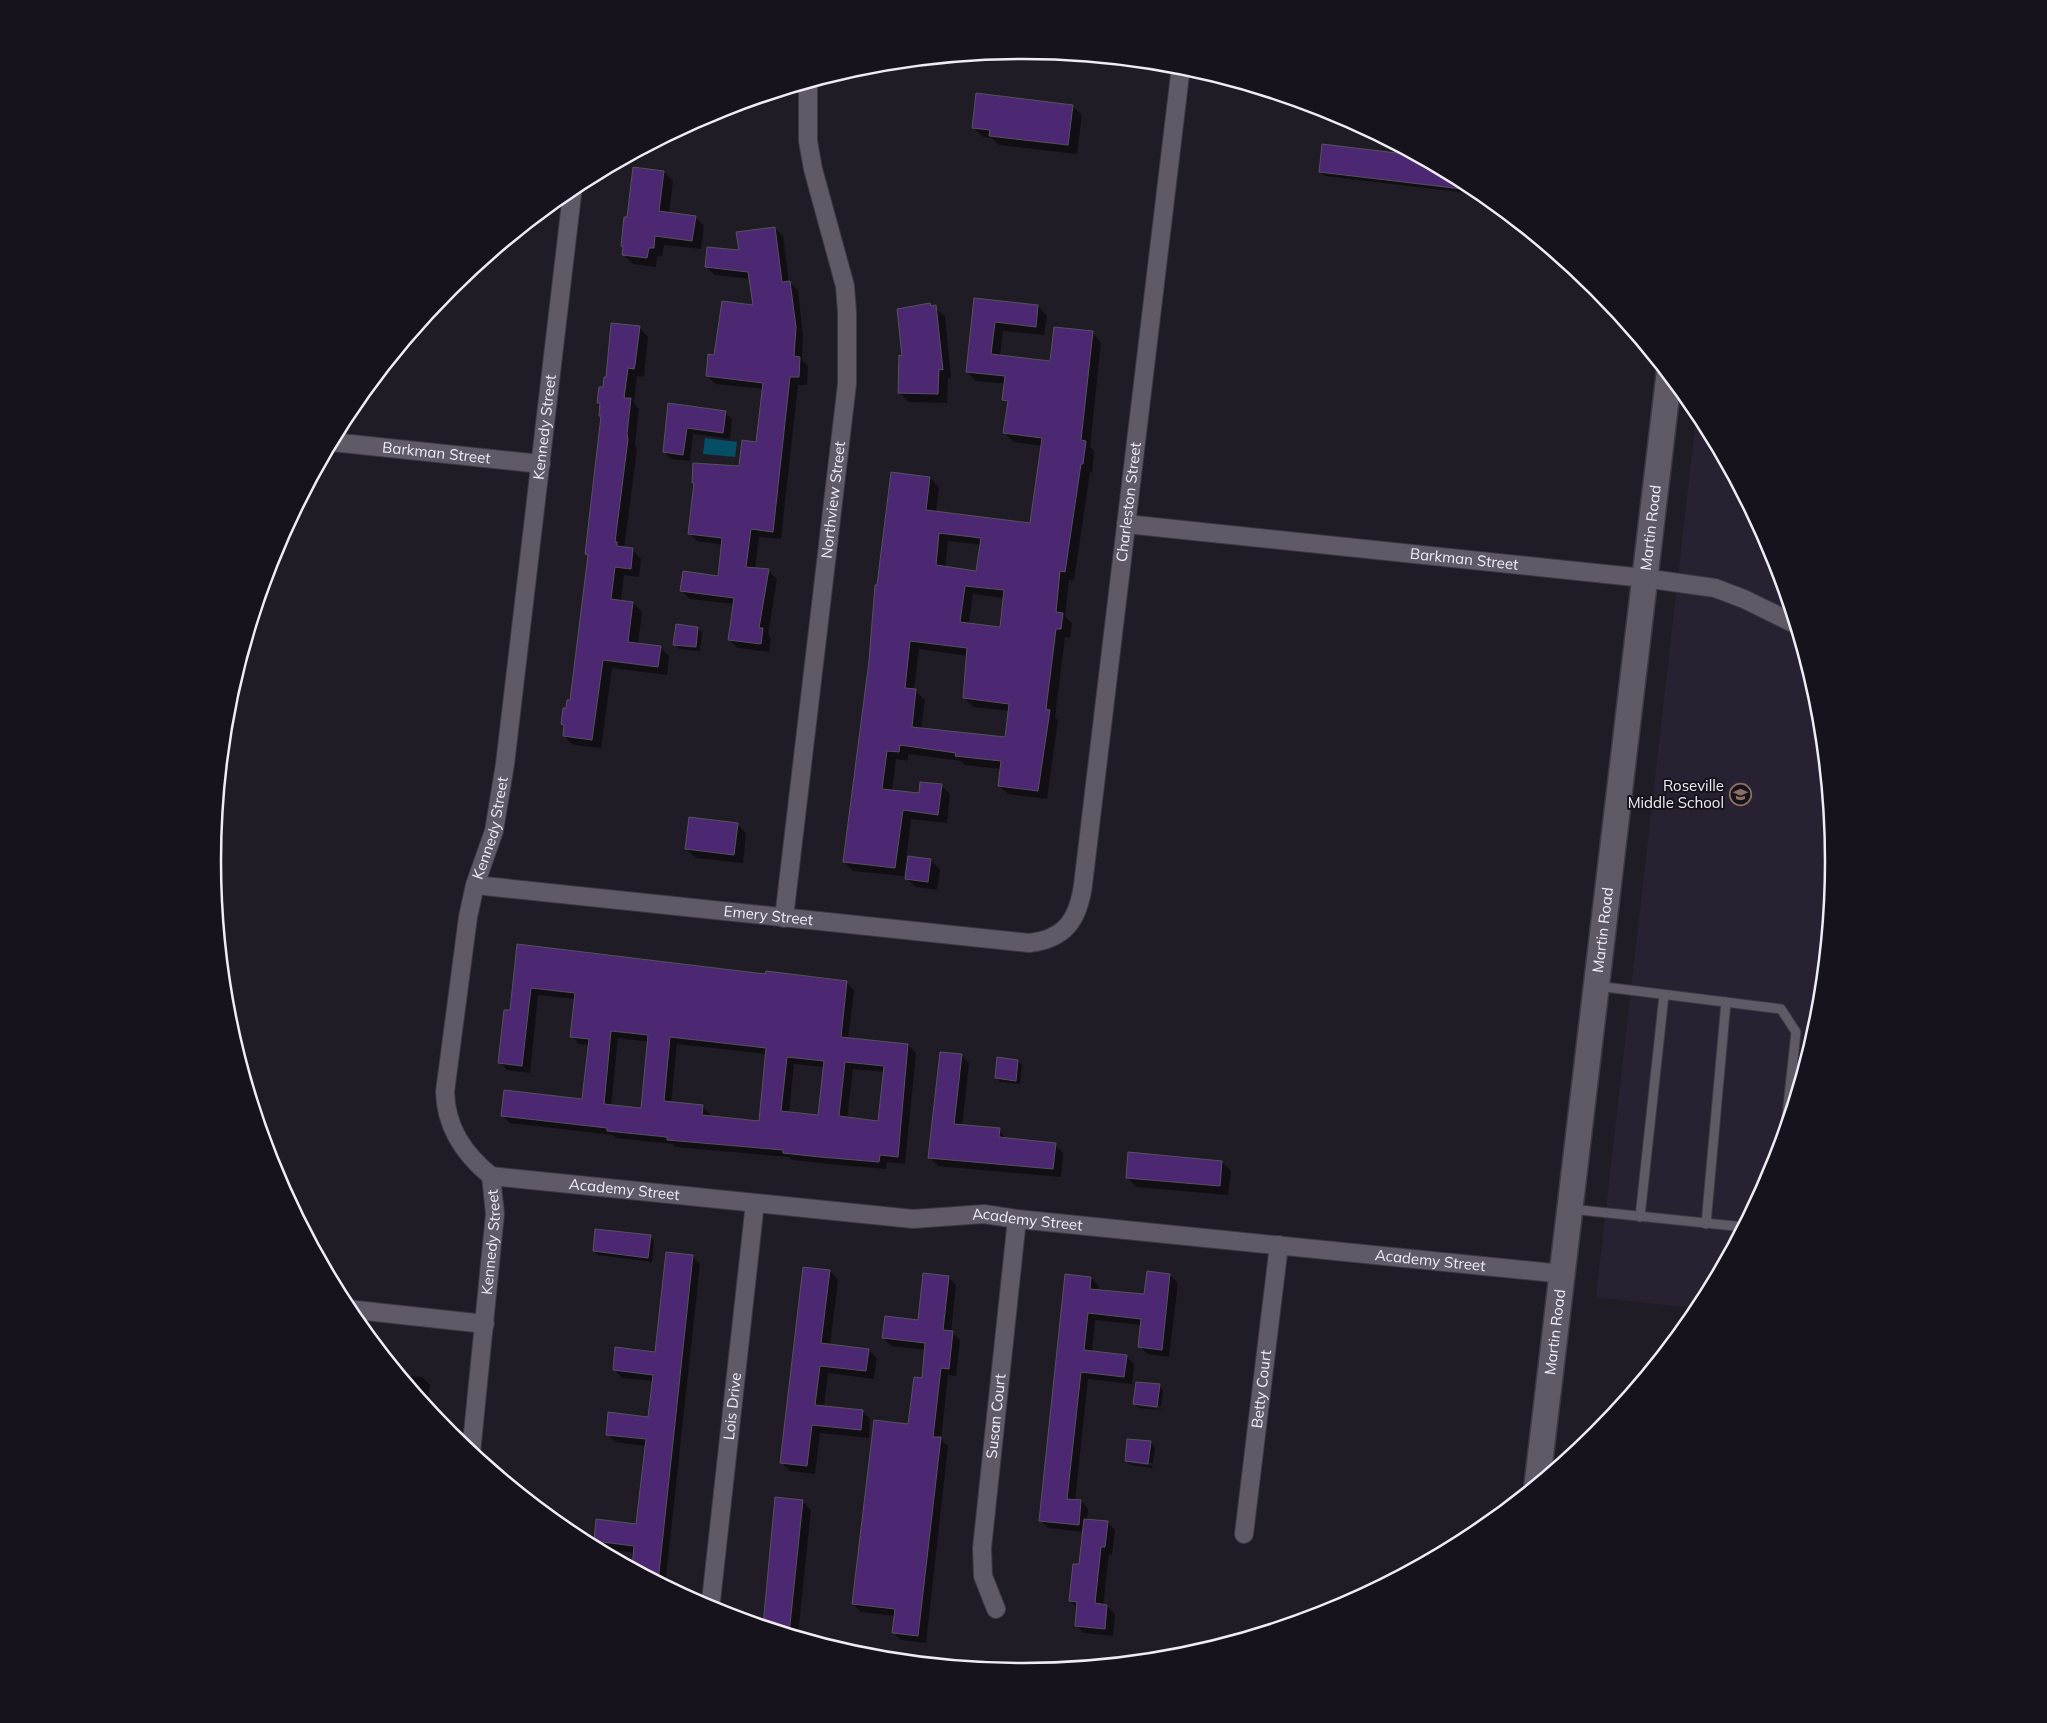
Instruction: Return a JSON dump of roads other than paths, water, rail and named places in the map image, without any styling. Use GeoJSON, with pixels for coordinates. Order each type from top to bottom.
{"type":"FeatureCollection","features":[{"type":"Feature","properties":{"kind":"street","name":"Charleston Street"},"geometry":{"type":"LineString","coordinates":[[1061,932],[1073,920],[1081,904],[1180,74]]}},
{"type":"Feature","properties":{"kind":"street","name":"Northview Street"},"geometry":{"type":"LineString","coordinates":[[784,918],[848,384],[848,312],[845,286],[808,141],[808,88]]}},
{"type":"Feature","properties":{"kind":"street","name":"Kennedy Street"},"geometry":{"type":"LineString","coordinates":[[472,1444],[495,1214],[491,1176],[478,1165],[452,1131],[445,1105],[445,1092],[468,917],[475,886],[494,831],[503,773],[572,199]]}},
{"type":"Feature","properties":{"kind":"street","name":"Martin Road"},"geometry":{"type":"LineString","coordinates":[[1538,1477],[1668,384]]}},
{"type":"Feature","properties":{"kind":"street","name":"Barkman Street"},"geometry":{"type":"LineString","coordinates":[[339,443],[541,464]]}},
{"type":"Feature","properties":{"kind":"street","name":"Barkman Street"},"geometry":{"type":"LineString","coordinates":[[1126,524],[1644,578],[1715,588],[1744,599],[1789,621]]}},
{"type":"Feature","properties":{"kind":"street","name":"Emery Street"},"geometry":{"type":"LineString","coordinates":[[475,886],[1028,943],[1043,941],[1061,932]]}},
{"type":"Feature","properties":{"kind":"street","name":"Academy Street"},"geometry":{"type":"LineString","coordinates":[[491,1176],[913,1220],[984,1214],[1017,1219],[1563,1274]]}},
{"type":"Feature","properties":{"kind":"street","name":"Lois Drive"},"geometry":{"type":"LineString","coordinates":[[711,1601],[755,1203]]}},
{"type":"Feature","properties":{"kind":"street","name":"Susan Court"},"geometry":{"type":"LineString","coordinates":[[996,1609],[983,1576],[982,1548],[1017,1219]]}},
{"type":"Feature","properties":{"kind":"street","name":"Betty Court"},"geometry":{"type":"LineString","coordinates":[[1244,1534],[1279,1244]]}},
{"type":"Feature","properties":{"kind":"street"},"geometry":{"type":"LineString","coordinates":[[358,1310],[485,1324]]}},
{"type":"Feature","properties":{"kind":"lane"},"geometry":{"type":"LineString","coordinates":[[1596,986],[1781,1009],[1796,1032],[1788,1107]]}},
{"type":"Feature","properties":{"kind":"lane"},"geometry":{"type":"LineString","coordinates":[[1640,1217],[1664,995]]}},
{"type":"Feature","properties":{"kind":"lane"},"geometry":{"type":"LineString","coordinates":[[1706,1224],[1726,1002]]}},
{"type":"Feature","properties":{"kind":"lane"},"geometry":{"type":"LineString","coordinates":[[1570,1209],[1738,1227]]}},
{"type":"Feature","properties":{"kind":"water"},"geometry":{"type":"Polygon","coordinates":[[[705,438],[737,442],[735,457],[703,454],[705,438]]]}},
{"type":"Feature","properties":{"kind":"place","name":"Roseville Middle School"},"geometry":{"type":"Point","coordinates":[1740,795]}}]}
